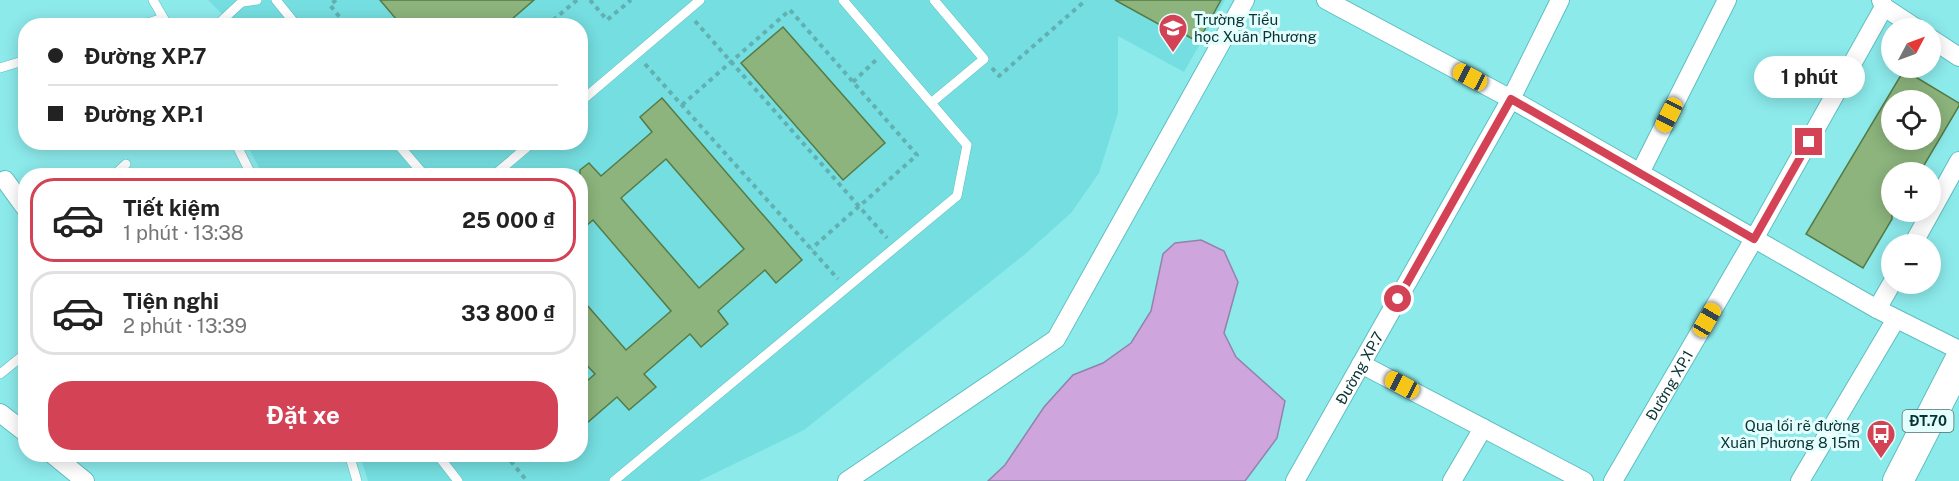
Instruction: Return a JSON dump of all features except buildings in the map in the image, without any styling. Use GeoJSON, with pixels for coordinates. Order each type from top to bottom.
{"type":"FeatureCollection","features":[{"type":"Feature","properties":{"kind":"main road","name":"ĐT.70"},"geometry":{"type":"LineString","coordinates":[[1898,481],[1955,376]]}},
{"type":"Feature","properties":{"kind":"street"},"geometry":{"type":"LineString","coordinates":[[848,481],[1056,339],[1245,0]]}},
{"type":"Feature","properties":{"kind":"street"},"geometry":{"type":"LineString","coordinates":[[1326,0],[1511,99],[1877,309],[1959,350]]}},
{"type":"Feature","properties":{"kind":"street","name":"Đường XP.7"},"geometry":{"type":"LineString","coordinates":[[1295,481],[1511,99],[1560,0]]}},
{"type":"Feature","properties":{"kind":"street"},"geometry":{"type":"LineString","coordinates":[[1640,173],[1727,0]]}},
{"type":"Feature","properties":{"kind":"street"},"geometry":{"type":"LineString","coordinates":[[1883,4],[1902,18]]}},
{"type":"Feature","properties":{"kind":"street","name":"Đường XP.1"},"geometry":{"type":"LineString","coordinates":[[1613,481],[1754,239],[1883,4]]}},
{"type":"Feature","properties":{"kind":"street"},"geometry":{"type":"LineString","coordinates":[[1941,45],[1959,57]]}},
{"type":"Feature","properties":{"kind":"street"},"geometry":{"type":"LineString","coordinates":[[1919,234],[1959,161]]}},
{"type":"Feature","properties":{"kind":"street"},"geometry":{"type":"LineString","coordinates":[[5,180],[18,198]]}},
{"type":"Feature","properties":{"kind":"street"},"geometry":{"type":"LineString","coordinates":[[1877,309],[1886,294]]}},
{"type":"Feature","properties":{"kind":"street"},"geometry":{"type":"LineString","coordinates":[[1800,481],[1896,319]]}},
{"type":"Feature","properties":{"kind":"street"},"geometry":{"type":"LineString","coordinates":[[1361,364],[1584,481]]}},
{"type":"Feature","properties":{"kind":"street"},"geometry":{"type":"LineString","coordinates":[[0,413],[18,427]]}},
{"type":"Feature","properties":{"kind":"street"},"geometry":{"type":"LineString","coordinates":[[1452,481],[1483,428]]}},
{"type":"Feature","properties":{"kind":"street"},"geometry":{"type":"LineString","coordinates":[[62,462],[85,481]]}},
{"type":"Feature","properties":{"kind":"lane"},"geometry":{"type":"LineString","coordinates":[[153,0],[164,18]]}},
{"type":"Feature","properties":{"kind":"lane"},"geometry":{"type":"LineString","coordinates":[[225,18],[243,1],[257,0]]}},
{"type":"Feature","properties":{"kind":"lane"},"geometry":{"type":"LineString","coordinates":[[276,0],[291,18]]}},
{"type":"Feature","properties":{"kind":"lane"},"geometry":{"type":"LineString","coordinates":[[588,95],[700,0]]}},
{"type":"Feature","properties":{"kind":"lane"},"geometry":{"type":"LineString","coordinates":[[931,103],[984,59],[934,0]]}},
{"type":"Feature","properties":{"kind":"lane"},"geometry":{"type":"LineString","coordinates":[[614,481],[957,196],[967,145],[845,1]]}},
{"type":"Feature","properties":{"kind":"lane"},"geometry":{"type":"LineString","coordinates":[[0,68],[18,62]]}},
{"type":"Feature","properties":{"kind":"lane"},"geometry":{"type":"LineString","coordinates":[[239,150],[248,168]]}},
{"type":"Feature","properties":{"kind":"lane"},"geometry":{"type":"LineString","coordinates":[[403,150],[418,168]]}},
{"type":"Feature","properties":{"kind":"lane"},"geometry":{"type":"LineString","coordinates":[[502,168],[523,150]]}},
{"type":"Feature","properties":{"kind":"lane"},"geometry":{"type":"LineString","coordinates":[[122,168],[126,164]]}},
{"type":"Feature","properties":{"kind":"lane"},"geometry":{"type":"LineString","coordinates":[[0,374],[18,359]]}},
{"type":"Feature","properties":{"kind":"lane"},"geometry":{"type":"LineString","coordinates":[[351,462],[357,481]]}},
{"type":"Feature","properties":{"kind":"lane"},"geometry":{"type":"LineString","coordinates":[[443,462],[458,481]]}},
{"type":"Feature","properties":{"kind":"path"},"geometry":{"type":"LineString","coordinates":[[336,0],[330,5],[341,18]]}},
{"type":"Feature","properties":{"kind":"path"},"geometry":{"type":"LineString","coordinates":[[556,18],[577,0]]}},
{"type":"Feature","properties":{"kind":"path"},"geometry":{"type":"LineString","coordinates":[[590,0],[607,20],[631,0]]}},
{"type":"Feature","properties":{"kind":"path"},"geometry":{"type":"LineString","coordinates":[[984,59],[999,76],[1086,0]]}},
{"type":"Feature","properties":{"kind":"path"},"geometry":{"type":"LineString","coordinates":[[682,105],[790,10],[917,155],[811,249]]}},
{"type":"Feature","properties":{"kind":"path"},"geometry":{"type":"LineString","coordinates":[[687,11],[896,247]]}},
{"type":"Feature","properties":{"kind":"path"},"geometry":{"type":"LineString","coordinates":[[853,82],[886,50]]}},
{"type":"Feature","properties":{"kind":"path"},"geometry":{"type":"LineString","coordinates":[[637,54],[846,288]]}},
{"type":"Feature","properties":{"kind":"path"},"geometry":{"type":"LineString","coordinates":[[512,462],[527,481]]}},
{"type":"Feature","properties":{"kind":"shaded area"},"geometry":{"type":"Polygon","coordinates":[[[208,0],[1225,0],[1184,72],[1118,36],[1118,113],[1099,173],[1071,213],[1024,255],[804,430],[699,481],[368,481],[362,462],[588,462],[588,168],[259,168],[250,150],[588,150],[588,18],[226,18],[208,0]]]}},
{"type":"Feature","properties":{"kind":"shaded area"},"geometry":{"type":"Polygon","coordinates":[[[1201,240],[1224,251],[1238,282],[1224,333],[1236,357],[1285,401],[1277,438],[1245,481],[988,481],[1005,465],[1044,407],[1073,375],[1103,363],[1131,343],[1151,311],[1163,254],[1175,243],[1201,240]]]}},
{"type":"Feature","properties":{"kind":"place","name":"Trường Tiểu học Xuân Phương"},"geometry":{"type":"Point","coordinates":[1173,54]}},
{"type":"Feature","properties":{"kind":"place","name":"Qua lối rẽ đường Xuân Phương 8 15m"},"geometry":{"type":"Point","coordinates":[1881,460]}},
{"type":"Feature","properties":{"kind":"route"},"geometry":{"type":"LineString","coordinates":[[1398,299],[1511,99],[1754,239],[1809,142]]}}]}
